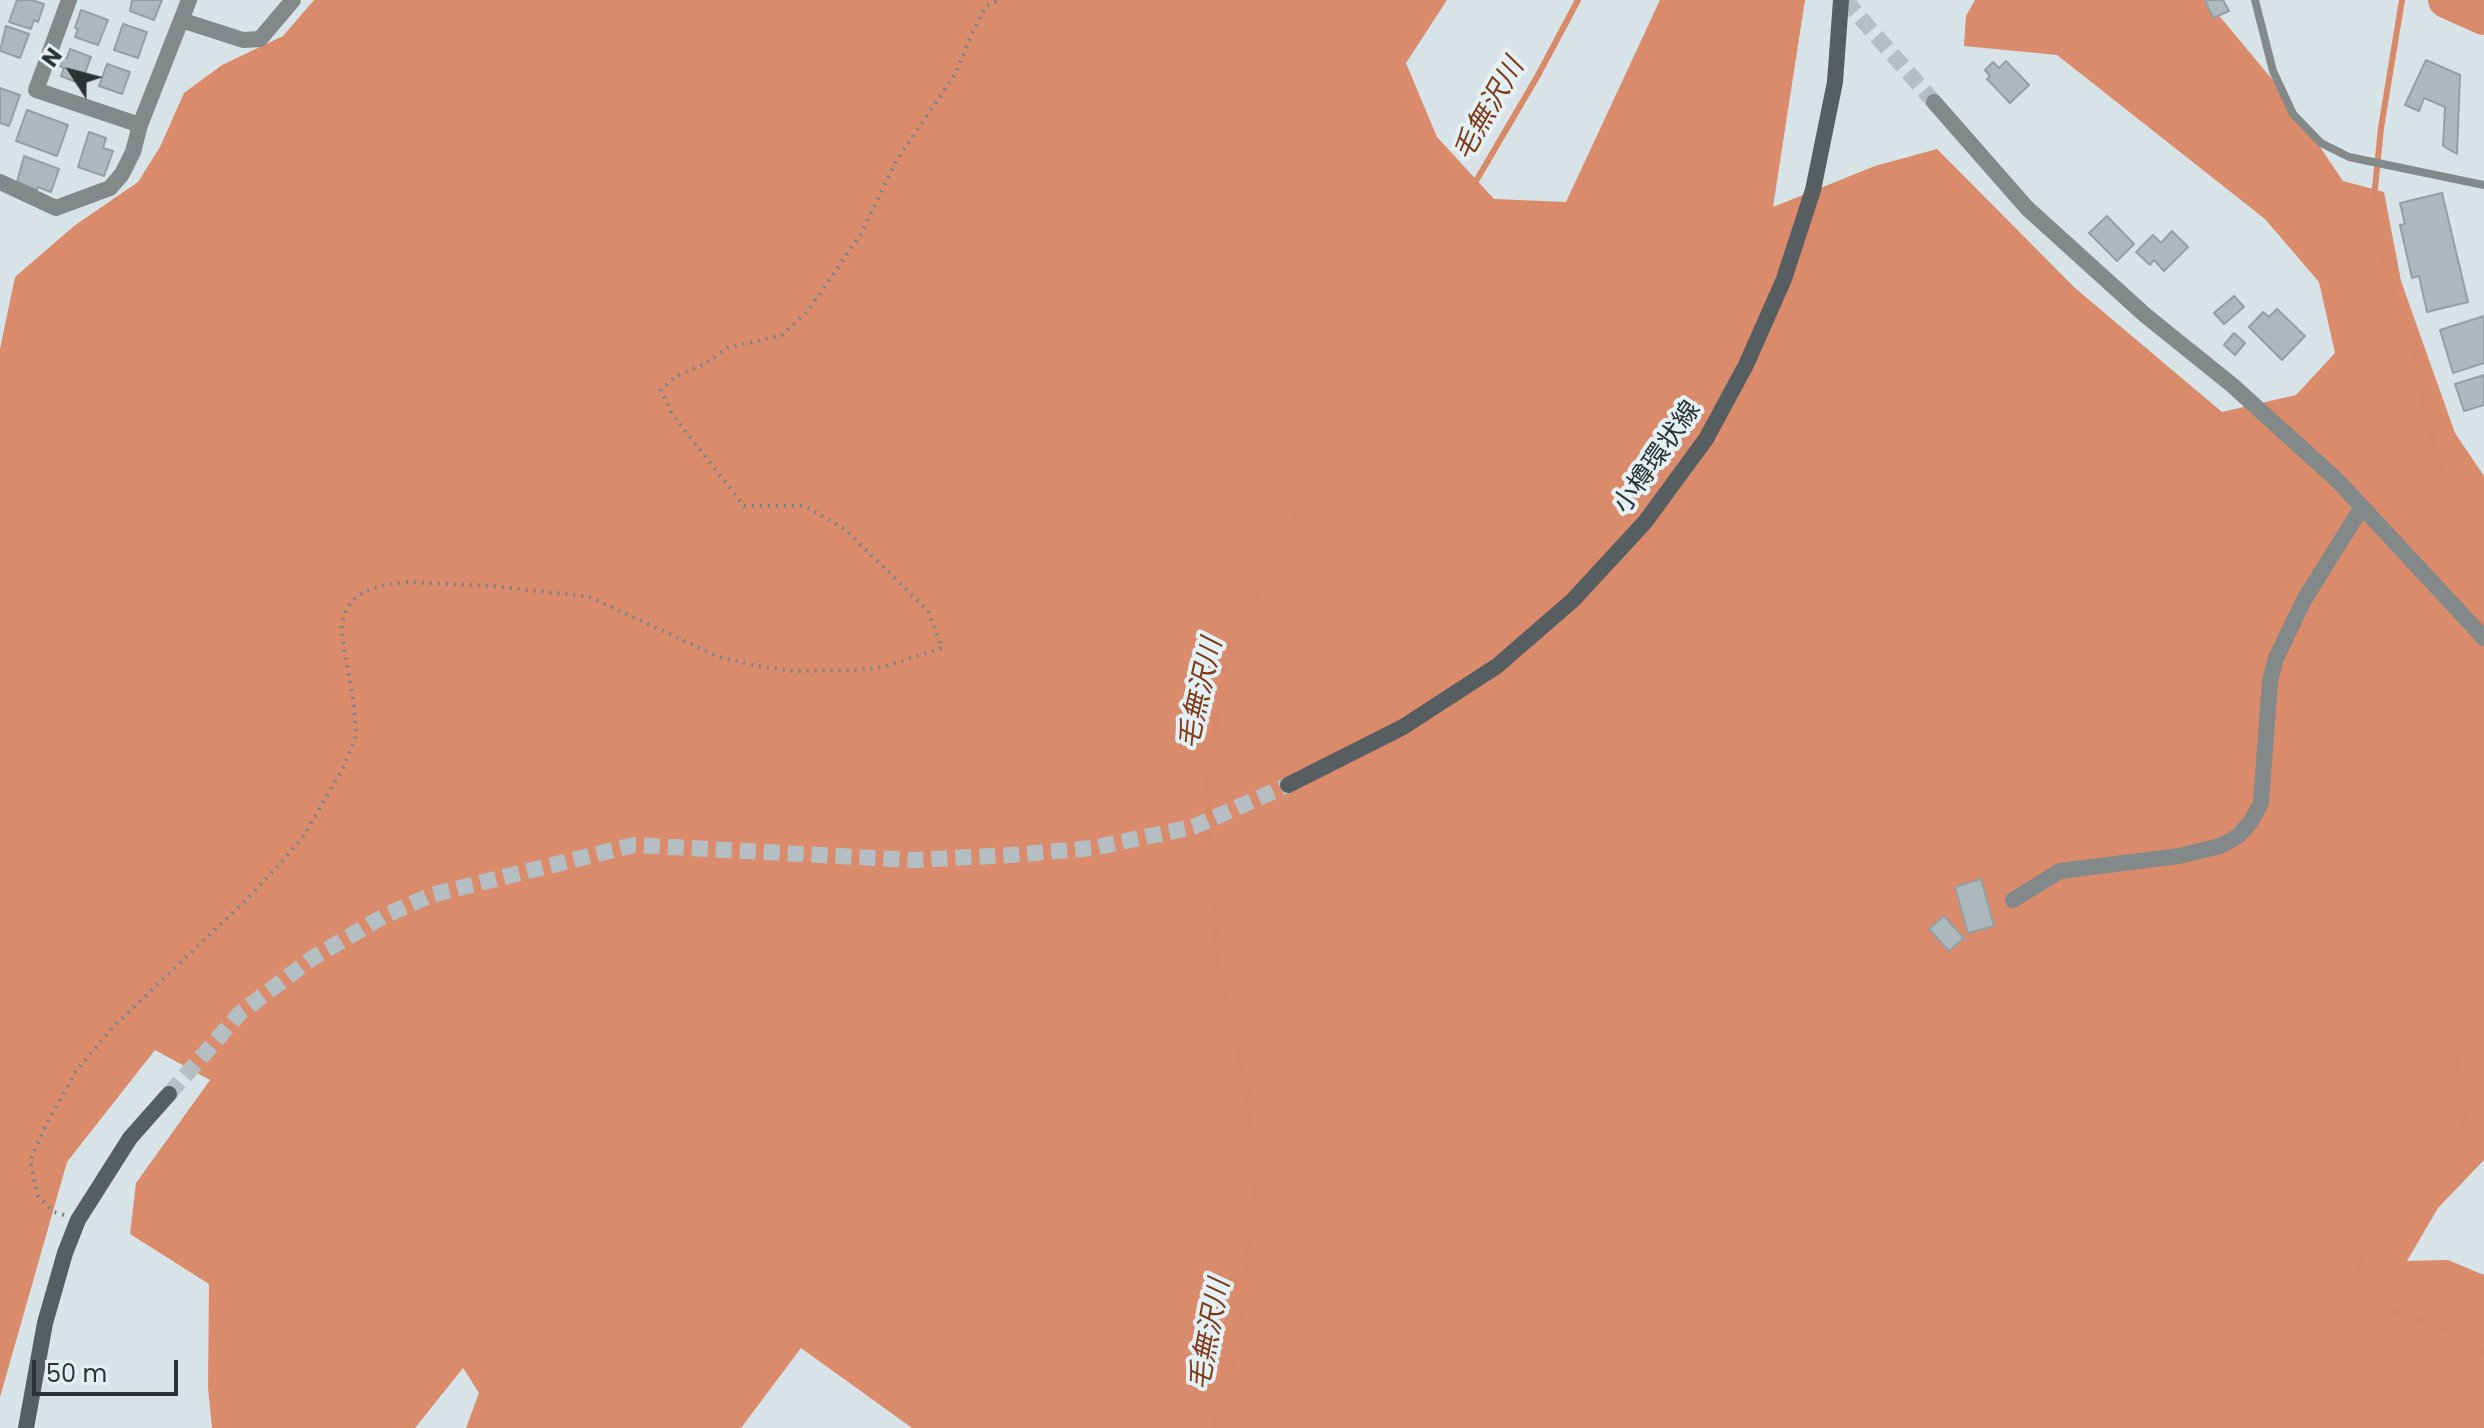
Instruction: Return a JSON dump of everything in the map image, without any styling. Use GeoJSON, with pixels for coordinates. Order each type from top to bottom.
{"type":"FeatureCollection","features":[{"type":"Feature","properties":{"kind":"main road","name":"小樽環状線"},"geometry":{"type":"LineString","coordinates":[[1288,785],[1403,727],[1497,666],[1583,589],[1645,522],[1706,439],[1746,365],[1784,279],[1813,190],[1835,82],[1841,0]]}},
{"type":"Feature","properties":{"kind":"main road"},"geometry":{"type":"LineString","coordinates":[[26,1428],[45,1323],[78,1220],[130,1138],[169,1094]]}},
{"type":"Feature","properties":{"kind":"street"},"geometry":{"type":"LineString","coordinates":[[69,0],[36,90],[140,125]]}},
{"type":"Feature","properties":{"kind":"street"},"geometry":{"type":"LineString","coordinates":[[0,182],[56,208],[110,188],[122,174],[133,152],[140,125],[189,0]]}},
{"type":"Feature","properties":{"kind":"street"},"geometry":{"type":"LineString","coordinates":[[181,20],[243,40],[260,39],[293,0]]}},
{"type":"Feature","properties":{"kind":"street"},"geometry":{"type":"LineString","coordinates":[[1934,102],[2027,208],[2145,315],[2232,385],[2338,481],[2484,638]]}},
{"type":"Feature","properties":{"kind":"street"},"geometry":{"type":"LineString","coordinates":[[2013,900],[2060,871],[2179,856],[2220,846],[2238,836],[2250,823],[2261,803],[2270,681],[2276,658],[2304,600],[2362,507]]}},
{"type":"Feature","properties":{"kind":"lane"},"geometry":{"type":"LineString","coordinates":[[2255,0],[2273,71],[2293,114],[2321,143],[2349,157],[2484,185]]}},
{"type":"Feature","properties":{"kind":"path"},"geometry":{"type":"LineString","coordinates":[[78,1220],[54,1212],[38,1196],[30,1161],[45,1127],[76,1071],[114,1026],[247,899],[303,837],[343,768],[356,736],[341,629],[344,614],[352,601],[363,592],[407,582],[492,586],[590,597],[719,657],[795,671],[883,667],[942,648],[928,611],[846,530],[805,506],[744,506],[672,414],[661,390],[676,376],[705,364],[727,348],[782,335],[807,312],[861,234],[896,161],[956,73],[986,6],[1000,0]]}},
{"type":"Feature","properties":{"kind":"shaded area"},"geometry":{"type":"Polygon","coordinates":[[[314,0],[1447,0],[1406,63],[1437,137],[1494,199],[1566,202],[1660,0],[1805,0],[1773,207],[1875,166],[1937,149],[2075,288],[2222,412],[2296,395],[2335,353],[2319,282],[2265,219],[2057,55],[1964,46],[1966,16],[1975,0],[2206,0],[2282,91],[2343,181],[2384,192],[2401,281],[2455,433],[2484,476],[2484,1160],[2438,1208],[2407,1261],[2448,1260],[2484,1275],[2484,1428],[912,1428],[801,1348],[741,1428],[466,1428],[479,1393],[463,1368],[415,1428],[212,1428],[208,1388],[209,1284],[130,1234],[136,1183],[210,1080],[155,1050],[67,1162],[0,1397],[0,349],[15,277],[74,226],[138,182],[160,147],[184,93],[222,65],[283,36],[314,0]]]}},
{"type":"Feature","properties":{"kind":"building"},"geometry":{"type":"Polygon","coordinates":[[[17,0],[44,4],[38,22],[34,20],[31,29],[9,22],[17,0]]]}},
{"type":"Feature","properties":{"kind":"building"},"geometry":{"type":"Polygon","coordinates":[[[132,0],[162,0],[154,20],[130,11],[132,0]]]}},
{"type":"Feature","properties":{"kind":"building"},"geometry":{"type":"Polygon","coordinates":[[[2205,0],[2223,0],[2229,11],[2213,18],[2205,0]]]}},
{"type":"Feature","properties":{"kind":"building"},"geometry":{"type":"Polygon","coordinates":[[[81,10],[108,20],[98,45],[75,37],[81,10]]]}},
{"type":"Feature","properties":{"kind":"building"},"geometry":{"type":"Polygon","coordinates":[[[123,24],[147,32],[138,58],[114,50],[123,24]]]}},
{"type":"Feature","properties":{"kind":"building"},"geometry":{"type":"Polygon","coordinates":[[[6,26],[29,34],[20,58],[0,51],[6,26]]]}},
{"type":"Feature","properties":{"kind":"building"},"geometry":{"type":"Polygon","coordinates":[[[70,49],[91,57],[81,84],[61,76],[63,57],[67,58],[70,49]]]}},
{"type":"Feature","properties":{"kind":"building"},"geometry":{"type":"Polygon","coordinates":[[[2426,60],[2460,75],[2457,154],[2443,146],[2445,107],[2424,98],[2419,111],[2405,105],[2426,60]]]}},
{"type":"Feature","properties":{"kind":"building"},"geometry":{"type":"Polygon","coordinates":[[[2006,61],[2029,85],[2010,103],[1987,79],[1990,76],[1985,70],[1993,62],[1999,68],[2006,61]]]}},
{"type":"Feature","properties":{"kind":"building"},"geometry":{"type":"Polygon","coordinates":[[[107,64],[130,72],[122,94],[99,86],[107,64]]]}},
{"type":"Feature","properties":{"kind":"building"},"geometry":{"type":"Polygon","coordinates":[[[0,88],[20,95],[9,126],[0,123],[0,88]]]}},
{"type":"Feature","properties":{"kind":"building"},"geometry":{"type":"Polygon","coordinates":[[[27,110],[68,125],[57,156],[16,141],[27,110]]]}},
{"type":"Feature","properties":{"kind":"building"},"geometry":{"type":"Polygon","coordinates":[[[89,132],[106,138],[103,148],[113,151],[104,176],[78,167],[89,132]]]}},
{"type":"Feature","properties":{"kind":"building"},"geometry":{"type":"Polygon","coordinates":[[[24,156],[59,169],[51,192],[17,182],[24,156]]]}},
{"type":"Feature","properties":{"kind":"building"},"geometry":{"type":"Polygon","coordinates":[[[2442,193],[2468,302],[2427,312],[2419,276],[2412,278],[2400,225],[2405,224],[2400,203],[2442,193]]]}},
{"type":"Feature","properties":{"kind":"building"},"geometry":{"type":"Polygon","coordinates":[[[2107,216],[2134,244],[2117,261],[2089,233],[2107,216]]]}},
{"type":"Feature","properties":{"kind":"building"},"geometry":{"type":"Polygon","coordinates":[[[2172,231],[2188,247],[2164,271],[2154,260],[2150,265],[2136,252],[2153,235],[2161,243],[2172,231]]]}},
{"type":"Feature","properties":{"kind":"building"},"geometry":{"type":"Polygon","coordinates":[[[2234,296],[2244,307],[2224,324],[2214,313],[2234,296]]]}},
{"type":"Feature","properties":{"kind":"building"},"geometry":{"type":"Polygon","coordinates":[[[2277,309],[2305,336],[2282,360],[2249,327],[2263,312],[2269,317],[2277,309]]]}},
{"type":"Feature","properties":{"kind":"building"},"geometry":{"type":"Polygon","coordinates":[[[2484,316],[2484,363],[2453,373],[2440,330],[2484,316]]]}},
{"type":"Feature","properties":{"kind":"building"},"geometry":{"type":"Polygon","coordinates":[[[2234,333],[2245,343],[2235,355],[2224,345],[2234,333]]]}},
{"type":"Feature","properties":{"kind":"building"},"geometry":{"type":"Polygon","coordinates":[[[2484,375],[2484,405],[2464,411],[2455,384],[2484,375]]]}},
{"type":"Feature","properties":{"kind":"building"},"geometry":{"type":"Polygon","coordinates":[[[1981,879],[1994,926],[1968,933],[1955,887],[1981,879]]]}},
{"type":"Feature","properties":{"kind":"building"},"geometry":{"type":"Polygon","coordinates":[[[1944,916],[1964,938],[1949,951],[1929,929],[1944,916]]]}},
{"type":"Feature","properties":{"kind":"waterway","name":"毛無沢川"},"geometry":{"type":"LineString","coordinates":[[1214,1428],[1235,1353],[1255,1204],[1248,1094],[1218,965],[1206,779],[1229,650],[1305,495],[1425,268],[1537,77],[1578,0]]}},
{"type":"Feature","properties":{"kind":"waterway"},"geometry":{"type":"LineString","coordinates":[[2402,0],[2381,128],[2372,218],[2398,308],[2415,343],[2419,381],[2437,458],[2453,495],[2484,530]]}},
{"type":"Feature","properties":{"kind":"waterway"},"geometry":{"type":"LineString","coordinates":[[2446,0],[2484,17]]}},
{"type":"Feature","properties":{"kind":"waterway"},"geometry":{"type":"LineString","coordinates":[[2484,1006],[2472,1020],[2460,1043],[2457,1063],[2464,1118],[2459,1137],[2440,1164],[2392,1201],[2368,1228],[2361,1248],[2358,1273],[2364,1293],[2383,1307],[2443,1328],[2484,1354]]}},
{"type":"Feature","properties":{"kind":"tunnel"},"geometry":{"type":"LineString","coordinates":[[1845,0],[1934,102]]}},
{"type":"Feature","properties":{"kind":"tunnel"},"geometry":{"type":"LineString","coordinates":[[169,1094],[240,1013],[311,959],[384,916],[431,895],[634,845],[913,860],[1092,848],[1193,827],[1288,785]]}}]}
